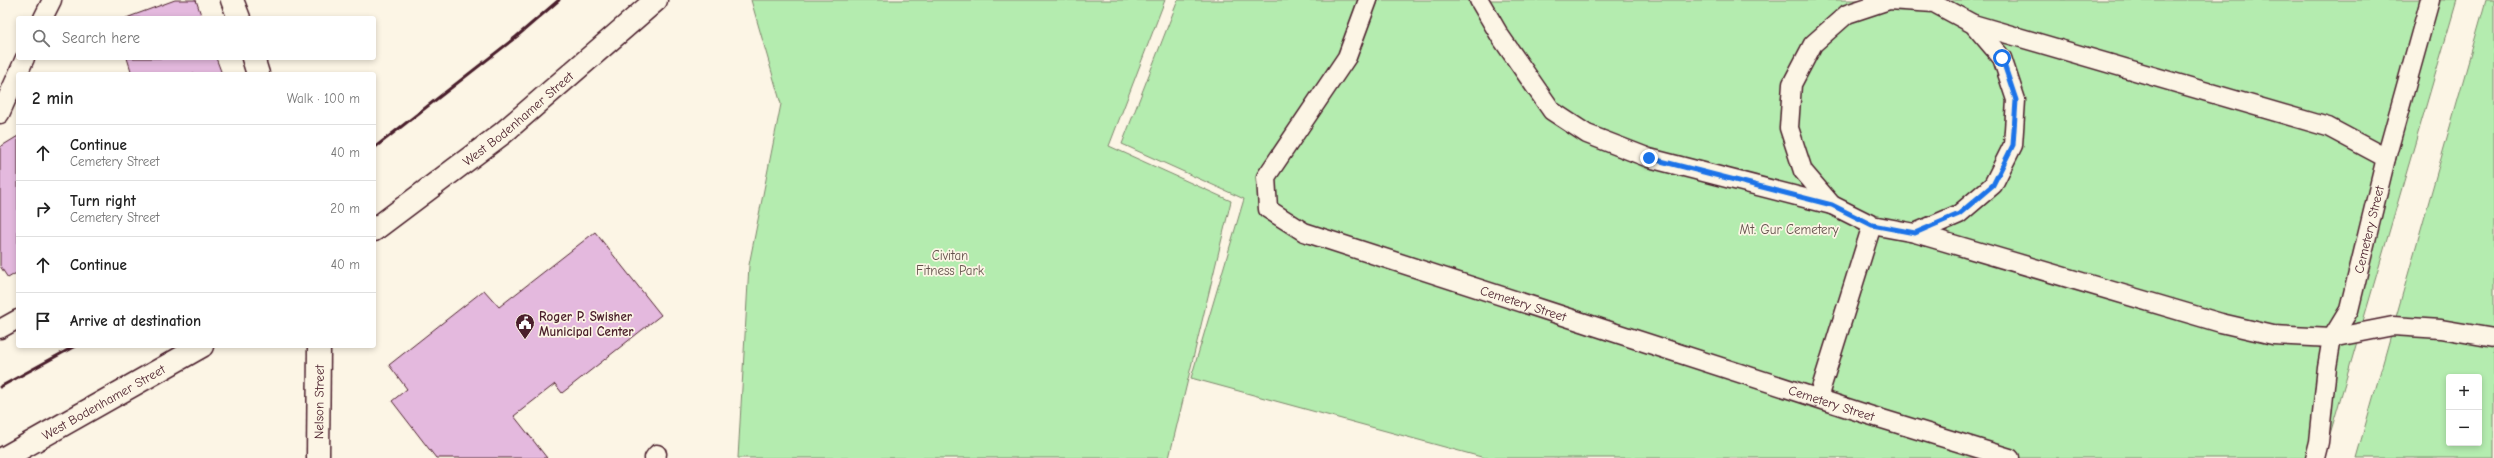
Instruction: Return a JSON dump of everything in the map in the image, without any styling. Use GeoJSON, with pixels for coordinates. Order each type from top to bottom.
{"type":"FeatureCollection","features":[{"type":"Feature","properties":{"kind":"main road"},"geometry":{"type":"LineString","coordinates":[[232,0],[238,16]]}},
{"type":"Feature","properties":{"kind":"main road","name":"West Bodenhamer Street"},"geometry":{"type":"LineString","coordinates":[[376,228],[503,133],[656,0]]}},
{"type":"Feature","properties":{"kind":"main road"},"geometry":{"type":"LineString","coordinates":[[254,60],[257,72]]}},
{"type":"Feature","properties":{"kind":"main road","name":"West Bodenhamer Street"},"geometry":{"type":"LineString","coordinates":[[4,458],[198,348]]}},
{"type":"Feature","properties":{"kind":"main road","name":"Nelson Street"},"geometry":{"type":"LineString","coordinates":[[318,348],[318,458]]}},
{"type":"Feature","properties":{"kind":"lane"},"geometry":{"type":"LineString","coordinates":[[45,16],[52,0]]}},
{"type":"Feature","properties":{"kind":"lane","name":"Cemetery Street"},"geometry":{"type":"LineString","coordinates":[[1368,0],[1347,57],[1266,177],[1268,209],[1304,232],[1818,398],[2010,458]]}},
{"type":"Feature","properties":{"kind":"lane"},"geometry":{"type":"LineString","coordinates":[[1479,0],[1500,36],[1552,111],[1587,134],[1649,158],[1832,205],[1872,225],[1915,233],[2221,323],[2273,335],[2332,338],[2392,326],[2441,330],[2494,338]]}},
{"type":"Feature","properties":{"kind":"lane"},"geometry":{"type":"LineString","coordinates":[[1832,205],[1803,171],[1789,128],[1792,84],[1813,44],[1847,14],[1888,0],[1934,2],[1973,24],[2328,126],[2386,158]]}},
{"type":"Feature","properties":{"kind":"lane","name":"Cemetery Street"},"geometry":{"type":"LineString","coordinates":[[2315,458],[2319,442],[2327,367],[2332,338],[2349,310],[2386,158],[2430,0]]}},
{"type":"Feature","properties":{"kind":"lane"},"geometry":{"type":"LineString","coordinates":[[1915,233],[1959,214],[1993,185],[2013,145],[2016,100],[2002,58],[1973,24]]}},
{"type":"Feature","properties":{"kind":"lane"},"geometry":{"type":"LineString","coordinates":[[19,72],[24,60]]}},
{"type":"Feature","properties":{"kind":"lane"},"geometry":{"type":"LineString","coordinates":[[0,114],[16,78]]}},
{"type":"Feature","properties":{"kind":"lane"},"geometry":{"type":"LineString","coordinates":[[1818,398],[1872,225]]}},
{"type":"Feature","properties":{"kind":"lane"},"geometry":{"type":"LineString","coordinates":[[0,329],[16,320]]}},
{"type":"Feature","properties":{"kind":"green space","name":"Civitan Fitness Park"},"geometry":{"type":"Polygon","coordinates":[[[751,0],[1165,0],[1109,146],[1231,201],[1169,458],[738,458],[749,265],[781,104],[751,0]]]}},
{"type":"Feature","properties":{"kind":"green space","name":"Mt. Gur Cemetery"},"geometry":{"type":"Polygon","coordinates":[[[1178,0],[2457,0],[2323,458],[1485,458],[1191,378],[1244,199],[1122,144],[1178,0]]]}},
{"type":"Feature","properties":{"kind":"green space"},"geometry":{"type":"Polygon","coordinates":[[[2486,0],[2494,0],[2494,458],[2356,458],[2486,0]]]}},
{"type":"Feature","properties":{"kind":"building"},"geometry":{"type":"Polygon","coordinates":[[[175,0],[196,0],[201,16],[131,16],[175,0]]]}},
{"type":"Feature","properties":{"kind":"building"},"geometry":{"type":"Polygon","coordinates":[[[128,60],[217,60],[221,72],[131,72],[128,60]]]}},
{"type":"Feature","properties":{"kind":"building"},"geometry":{"type":"Polygon","coordinates":[[[16,137],[16,273],[8,278],[0,266],[0,147],[16,137]]]}},
{"type":"Feature","properties":{"kind":"building","name":"Roger P. Swisher Municipal Center"},"geometry":{"type":"Polygon","coordinates":[[[595,232],[661,315],[562,393],[555,384],[514,416],[547,458],[436,458],[392,401],[407,389],[389,365],[484,290],[499,307],[595,232]]]}},
{"type":"Feature","properties":{"kind":"railway"},"geometry":{"type":"LineString","coordinates":[[376,146],[516,37],[559,0]]}},
{"type":"Feature","properties":{"kind":"railway"},"geometry":{"type":"LineString","coordinates":[[0,387],[71,348]]}},
{"type":"Feature","properties":{"kind":"place","name":"Roger P. Swisher Municipal Center"},"geometry":{"type":"Point","coordinates":[525,340]}},
{"type":"Feature","properties":{"kind":"route"},"geometry":{"type":"LineString","coordinates":[[1649,158],[1832,205],[1872,225],[1915,233],[1959,214],[1993,185],[2013,145],[2016,100],[2002,58]]}}]}
